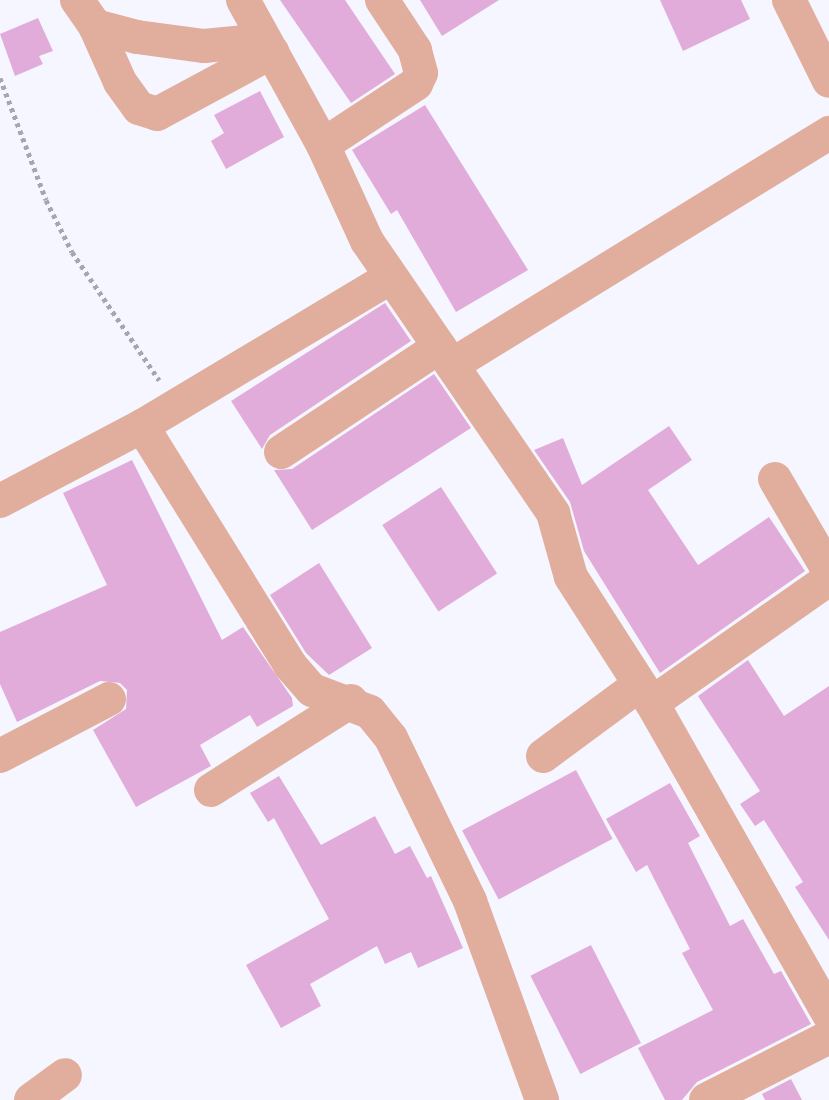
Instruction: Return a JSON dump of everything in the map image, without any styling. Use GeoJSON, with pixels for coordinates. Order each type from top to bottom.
{"type":"FeatureCollection","features":[{"type":"Feature","properties":{"kind":"street"},"geometry":{"type":"LineString","coordinates":[[243,0],[323,145],[389,278],[553,513],[571,577],[646,694],[829,1015]]}},
{"type":"Feature","properties":{"kind":"street"},"geometry":{"type":"LineString","coordinates":[[323,145],[416,84],[421,73],[415,50],[382,0]]}},
{"type":"Feature","properties":{"kind":"street"},"geometry":{"type":"LineString","coordinates":[[789,0],[829,81]]}},
{"type":"Feature","properties":{"kind":"street"},"geometry":{"type":"LineString","coordinates":[[86,13],[204,46],[268,46]]}},
{"type":"Feature","properties":{"kind":"street"},"geometry":{"type":"LineString","coordinates":[[86,13],[120,82],[139,108],[157,114],[268,46]]}},
{"type":"Feature","properties":{"kind":"street"},"geometry":{"type":"LineString","coordinates":[[281,452],[829,133]]}},
{"type":"Feature","properties":{"kind":"street"},"geometry":{"type":"LineString","coordinates":[[0,501],[142,426],[389,278]]}},
{"type":"Feature","properties":{"kind":"street"},"geometry":{"type":"LineString","coordinates":[[142,426],[290,665],[312,690],[351,701],[381,723],[421,793],[470,901],[539,1099]]}},
{"type":"Feature","properties":{"kind":"street"},"geometry":{"type":"LineString","coordinates":[[775,479],[829,571]]}},
{"type":"Feature","properties":{"kind":"street"},"geometry":{"type":"LineString","coordinates":[[543,756],[829,579]]}},
{"type":"Feature","properties":{"kind":"street"},"geometry":{"type":"LineString","coordinates":[[0,756],[109,699]]}},
{"type":"Feature","properties":{"kind":"street"},"geometry":{"type":"LineString","coordinates":[[211,790],[351,701]]}},
{"type":"Feature","properties":{"kind":"street"},"geometry":{"type":"LineString","coordinates":[[706,1100],[829,1037]]}},
{"type":"Feature","properties":{"kind":"street"},"geometry":{"type":"LineString","coordinates":[[31,1100],[65,1075]]}},
{"type":"Feature","properties":{"kind":"path"},"geometry":{"type":"LineString","coordinates":[[0,78],[46,200],[72,252],[175,406]]}},
{"type":"Feature","properties":{"kind":"building"},"geometry":{"type":"Polygon","coordinates":[[[280,0],[345,0],[395,74],[351,103],[280,0]]]}},
{"type":"Feature","properties":{"kind":"building"},"geometry":{"type":"Polygon","coordinates":[[[420,0],[499,0],[442,36],[420,0]]]}},
{"type":"Feature","properties":{"kind":"building"},"geometry":{"type":"Polygon","coordinates":[[[660,0],[741,0],[750,19],[683,51],[660,0]]]}},
{"type":"Feature","properties":{"kind":"building"},"geometry":{"type":"Polygon","coordinates":[[[38,18],[53,51],[39,56],[43,64],[15,76],[0,34],[38,18]]]}},
{"type":"Feature","properties":{"kind":"building"},"geometry":{"type":"Polygon","coordinates":[[[260,91],[284,137],[226,169],[211,141],[224,133],[214,115],[260,91]]]}},
{"type":"Feature","properties":{"kind":"building"},"geometry":{"type":"Polygon","coordinates":[[[425,105],[528,270],[456,312],[397,210],[391,214],[352,150],[425,105]]]}},
{"type":"Feature","properties":{"kind":"building"},"geometry":{"type":"Polygon","coordinates":[[[385,303],[411,341],[270,435],[262,449],[231,401],[385,303]]]}},
{"type":"Feature","properties":{"kind":"building"},"geometry":{"type":"Polygon","coordinates":[[[434,374],[471,428],[312,530],[274,470],[292,469],[434,374]]]}},
{"type":"Feature","properties":{"kind":"building"},"geometry":{"type":"Polygon","coordinates":[[[669,426],[692,460],[648,490],[698,565],[769,517],[805,571],[660,673],[584,551],[570,502],[534,450],[563,438],[582,485],[669,426]]]}},
{"type":"Feature","properties":{"kind":"building"},"geometry":{"type":"Polygon","coordinates":[[[132,460],[222,640],[243,627],[292,698],[293,706],[257,727],[250,715],[200,745],[211,766],[136,807],[93,730],[126,709],[127,690],[120,683],[100,681],[17,722],[0,684],[0,632],[107,585],[63,493],[132,460]]]}},
{"type":"Feature","properties":{"kind":"building"},"geometry":{"type":"Polygon","coordinates":[[[441,487],[497,573],[438,612],[382,525],[441,487]]]}},
{"type":"Feature","properties":{"kind":"building"},"geometry":{"type":"Polygon","coordinates":[[[319,563],[372,648],[329,675],[306,653],[270,595],[319,563]]]}},
{"type":"Feature","properties":{"kind":"building"},"geometry":{"type":"Polygon","coordinates":[[[748,660],[784,716],[829,686],[829,940],[795,887],[803,882],[764,820],[755,826],[740,804],[760,791],[698,696],[748,660]]]}},
{"type":"Feature","properties":{"kind":"building"},"geometry":{"type":"Polygon","coordinates":[[[576,770],[613,839],[499,899],[462,831],[576,770]]]}},
{"type":"Feature","properties":{"kind":"building"},"geometry":{"type":"Polygon","coordinates":[[[279,776],[321,845],[375,816],[395,854],[410,846],[427,878],[431,876],[463,948],[418,968],[411,952],[385,964],[377,946],[310,984],[321,1006],[281,1028],[246,965],[329,919],[274,818],[268,822],[250,793],[279,776]]]}},
{"type":"Feature","properties":{"kind":"building"},"geometry":{"type":"Polygon","coordinates":[[[670,783],[700,836],[688,843],[730,926],[743,919],[774,974],[781,971],[811,1024],[697,1082],[682,1100],[665,1100],[638,1048],[713,1010],[682,953],[690,949],[647,865],[636,872],[606,819],[670,783]]]}},
{"type":"Feature","properties":{"kind":"building"},"geometry":{"type":"Polygon","coordinates":[[[591,945],[641,1043],[580,1074],[530,976],[591,945]]]}},
{"type":"Feature","properties":{"kind":"building"},"geometry":{"type":"Polygon","coordinates":[[[791,1079],[802,1100],[765,1100],[762,1094],[791,1079]]]}}]}
